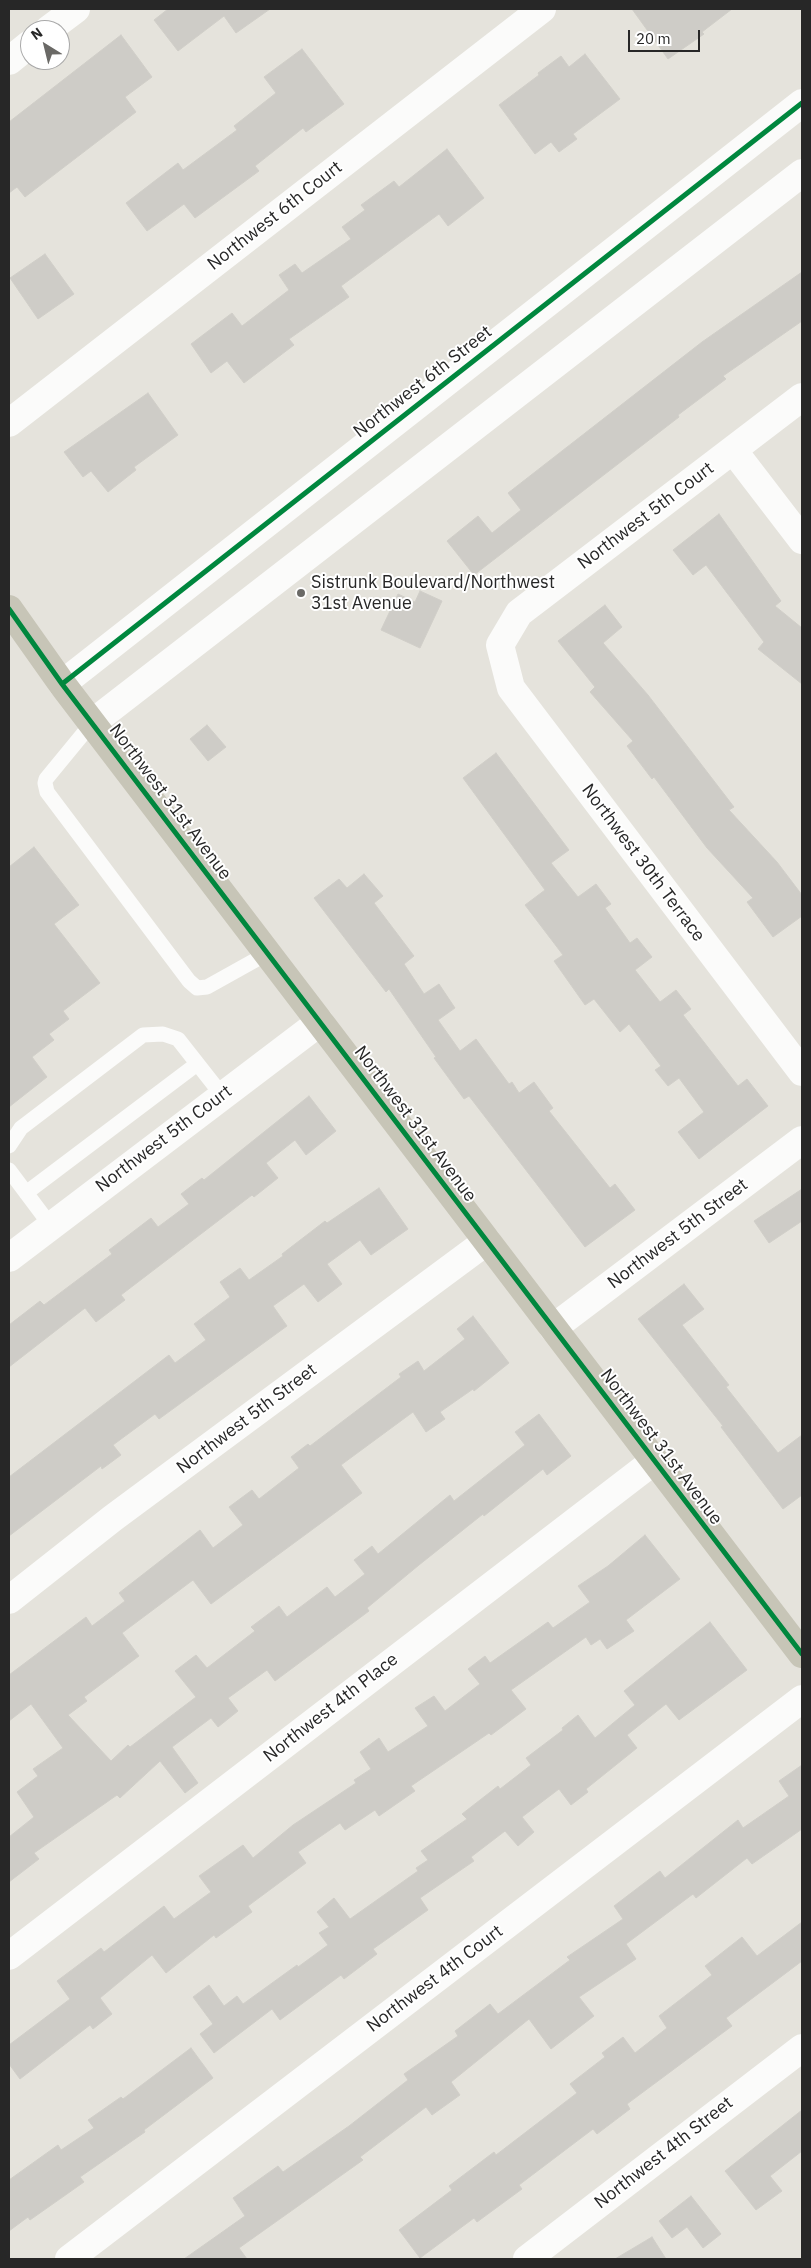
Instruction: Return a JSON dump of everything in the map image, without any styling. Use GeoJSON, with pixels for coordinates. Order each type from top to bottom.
{"type":"FeatureCollection","features":[{"type":"Feature","properties":{"kind":"main road","name":"Northwest 31st Avenue"},"geometry":{"type":"LineString","coordinates":[[9,610],[62,684],[802,1654]]}},
{"type":"Feature","properties":{"kind":"street"},"geometry":{"type":"LineString","coordinates":[[61,20],[76,9]]}},
{"type":"Feature","properties":{"kind":"street","name":"Northwest 6th Court"},"geometry":{"type":"LineString","coordinates":[[9,423],[542,9]]}},
{"type":"Feature","properties":{"kind":"street"},"geometry":{"type":"LineString","coordinates":[[9,60],[20,52]]}},
{"type":"Feature","properties":{"kind":"street","name":"Northwest 6th Street"},"geometry":{"type":"LineString","coordinates":[[62,684],[802,103]]}},
{"type":"Feature","properties":{"kind":"street"},"geometry":{"type":"LineString","coordinates":[[92,723],[802,173]]}},
{"type":"Feature","properties":{"kind":"street","name":"Northwest 5th Court"},"geometry":{"type":"LineString","coordinates":[[500,645],[519,613],[802,397]]}},
{"type":"Feature","properties":{"kind":"street"},"geometry":{"type":"LineString","coordinates":[[733,450],[802,540]]}},
{"type":"Feature","properties":{"kind":"street","name":"Northwest 30th Terrace"},"geometry":{"type":"LineString","coordinates":[[500,645],[511,688],[802,1072]]}},
{"type":"Feature","properties":{"kind":"street","name":"Northwest 5th Court"},"geometry":{"type":"LineString","coordinates":[[9,1258],[320,1022]]}},
{"type":"Feature","properties":{"kind":"street","name":"Northwest 5th Street"},"geometry":{"type":"LineString","coordinates":[[553,1328],[802,1140]]}},
{"type":"Feature","properties":{"kind":"street","name":"Northwest 5th Street"},"geometry":{"type":"LineString","coordinates":[[9,1600],[113,1518],[487,1241]]}},
{"type":"Feature","properties":{"kind":"street","name":"Northwest 4th Place"},"geometry":{"type":"LineString","coordinates":[[9,1956],[654,1461]]}},
{"type":"Feature","properties":{"kind":"street","name":"Northwest 4th Court"},"geometry":{"type":"LineString","coordinates":[[69,2259],[802,1699]]}},
{"type":"Feature","properties":{"kind":"street","name":"Northwest 4th Street"},"geometry":{"type":"LineString","coordinates":[[527,2259],[802,2048]]}},
{"type":"Feature","properties":{"kind":"lane"},"geometry":{"type":"LineString","coordinates":[[92,723],[46,779],[47,792],[189,981],[197,988],[207,987],[268,953]]}},
{"type":"Feature","properties":{"kind":"lane"},"geometry":{"type":"LineString","coordinates":[[9,1146],[20,1128],[143,1035],[163,1034],[178,1039],[222,1095]]}},
{"type":"Feature","properties":{"kind":"lane"},"geometry":{"type":"LineString","coordinates":[[26,1193],[197,1064]]}},
{"type":"Feature","properties":{"kind":"lane"},"geometry":{"type":"LineString","coordinates":[[9,1170],[50,1226]]}},
{"type":"Feature","properties":{"kind":"building"},"geometry":{"type":"Polygon","coordinates":[[[168,9],[270,9],[236,33],[224,16],[178,51],[154,20],[168,9]]]}},
{"type":"Feature","properties":{"kind":"building"},"geometry":{"type":"Polygon","coordinates":[[[632,9],[732,9],[702,32],[704,34],[668,59],[632,9]]]}},
{"type":"Feature","properties":{"kind":"building"},"geometry":{"type":"Polygon","coordinates":[[[121,35],[152,77],[125,97],[136,112],[25,197],[17,187],[9,193],[9,122],[121,35]]]}},
{"type":"Feature","properties":{"kind":"building"},"geometry":{"type":"Polygon","coordinates":[[[302,49],[344,104],[306,132],[303,128],[255,166],[259,171],[195,218],[184,204],[147,231],[126,203],[178,163],[183,170],[237,130],[234,126],[276,93],[264,77],[302,49]]]}},
{"type":"Feature","properties":{"kind":"building"},"geometry":{"type":"Polygon","coordinates":[[[585,54],[620,99],[573,134],[577,139],[559,152],[551,142],[535,154],[499,105],[561,56],[569,67],[585,54]]]}},
{"type":"Feature","properties":{"kind":"building"},"geometry":{"type":"Polygon","coordinates":[[[447,149],[484,198],[448,226],[439,214],[341,286],[349,297],[289,339],[294,345],[244,383],[227,361],[211,373],[191,344],[232,313],[242,326],[289,290],[279,275],[295,264],[302,273],[351,239],[342,227],[365,210],[361,205],[394,181],[399,187],[447,149]]]}},
{"type":"Feature","properties":{"kind":"building"},"geometry":{"type":"Polygon","coordinates":[[[45,254],[74,294],[38,319],[10,278],[45,254]]]}},
{"type":"Feature","properties":{"kind":"building"},"geometry":{"type":"Polygon","coordinates":[[[802,272],[802,321],[723,376],[726,379],[678,415],[679,417],[474,575],[447,541],[478,516],[492,533],[521,510],[508,493],[702,342],[802,272]]]}},
{"type":"Feature","properties":{"kind":"building"},"geometry":{"type":"Polygon","coordinates":[[[148,393],[178,435],[134,467],[136,470],[108,492],[91,471],[83,477],[64,452],[148,393]]]}},
{"type":"Feature","properties":{"kind":"building"},"geometry":{"type":"Polygon","coordinates":[[[719,514],[781,601],[775,606],[802,628],[802,684],[758,649],[764,642],[706,565],[693,575],[673,550],[719,514]]]}},
{"type":"Feature","properties":{"kind":"building"},"geometry":{"type":"Polygon","coordinates":[[[420,591],[442,601],[420,648],[381,630],[398,594],[415,602],[420,591]]]}},
{"type":"Feature","properties":{"kind":"building"},"geometry":{"type":"Polygon","coordinates":[[[605,605],[622,627],[603,643],[648,695],[734,807],[729,810],[777,862],[802,895],[802,916],[773,937],[747,902],[753,898],[707,848],[654,777],[652,779],[627,746],[633,741],[590,692],[595,687],[558,641],[605,605]]]}},
{"type":"Feature","properties":{"kind":"building"},"geometry":{"type":"Polygon","coordinates":[[[207,725],[226,747],[208,761],[190,739],[207,725]]]}},
{"type":"Feature","properties":{"kind":"building"},"geometry":{"type":"Polygon","coordinates":[[[496,753],[569,850],[551,863],[578,897],[596,884],[611,904],[605,908],[630,943],[637,938],[652,957],[635,970],[660,1002],[676,990],[691,1009],[683,1015],[738,1086],[747,1079],[768,1106],[699,1159],[678,1132],[704,1112],[679,1078],[668,1086],[655,1070],[661,1066],[629,1024],[620,1032],[594,999],[585,1005],[554,961],[563,955],[525,905],[545,890],[463,778],[496,753]]]}},
{"type":"Feature","properties":{"kind":"building"},"geometry":{"type":"Polygon","coordinates":[[[34,847],[79,905],[54,924],[100,983],[63,1011],[69,1019],[49,1034],[54,1040],[32,1057],[47,1077],[9,1107],[9,867],[34,847]]]}},
{"type":"Feature","properties":{"kind":"building"},"geometry":{"type":"Polygon","coordinates":[[[364,874],[383,896],[374,903],[414,956],[404,964],[424,994],[439,984],[455,1008],[438,1020],[460,1051],[476,1039],[509,1084],[512,1082],[519,1093],[534,1082],[553,1108],[549,1111],[610,1188],[615,1184],[635,1210],[585,1247],[469,1096],[464,1099],[434,1058],[436,1057],[389,989],[386,992],[314,898],[339,879],[347,888],[364,874]]]}},
{"type":"Feature","properties":{"kind":"building"},"geometry":{"type":"Polygon","coordinates":[[[309,1096],[336,1131],[306,1155],[295,1140],[266,1163],[278,1178],[254,1197],[252,1195],[121,1295],[125,1300],[96,1322],[85,1308],[9,1367],[9,1325],[40,1301],[44,1305],[112,1254],[109,1250],[151,1218],[158,1227],[189,1204],[181,1194],[202,1178],[204,1180],[309,1096]]]}},
{"type":"Feature","properties":{"kind":"building"},"geometry":{"type":"Polygon","coordinates":[[[379,1188],[408,1229],[371,1255],[360,1240],[327,1264],[342,1284],[318,1302],[304,1284],[273,1306],[287,1326],[159,1419],[155,1414],[113,1445],[121,1455],[102,1469],[101,1466],[9,1536],[9,1477],[169,1355],[175,1363],[206,1340],[194,1324],[230,1297],[220,1282],[240,1268],[249,1280],[283,1256],[282,1254],[325,1221],[327,1223],[379,1188]]]}},
{"type":"Feature","properties":{"kind":"building"},"geometry":{"type":"Polygon","coordinates":[[[802,1189],[802,1221],[769,1243],[754,1221],[802,1189]]]}},
{"type":"Feature","properties":{"kind":"building"},"geometry":{"type":"Polygon","coordinates":[[[684,1284],[704,1309],[682,1325],[729,1385],[726,1387],[778,1453],[802,1435],[802,1495],[783,1509],[721,1427],[723,1426],[638,1319],[684,1284]]]}},
{"type":"Feature","properties":{"kind":"building"},"geometry":{"type":"Polygon","coordinates":[[[473,1316],[509,1363],[474,1391],[473,1389],[440,1412],[445,1419],[426,1432],[413,1412],[341,1465],[362,1493],[211,1604],[193,1580],[122,1633],[139,1656],[84,1697],[87,1701],[68,1715],[111,1761],[128,1745],[130,1747],[196,1697],[175,1671],[196,1655],[207,1668],[255,1631],[251,1627],[279,1606],[287,1617],[327,1587],[335,1597],[365,1574],[354,1560],[372,1546],[378,1554],[450,1495],[454,1501],[525,1445],[515,1432],[539,1414],[571,1456],[547,1475],[543,1469],[484,1516],[483,1514],[367,1608],[369,1611],[275,1681],[267,1670],[228,1698],[238,1711],[218,1727],[211,1718],[172,1747],[198,1783],[185,1793],[160,1761],[120,1798],[117,1795],[34,1853],[39,1859],[9,1882],[9,1837],[34,1817],[17,1792],[38,1776],[33,1769],[63,1748],[31,1704],[9,1721],[9,1675],[86,1617],[92,1626],[125,1601],[119,1593],[200,1530],[213,1548],[243,1525],[229,1507],[252,1490],[259,1499],[299,1468],[291,1457],[308,1444],[310,1446],[401,1377],[399,1374],[418,1361],[424,1371],[465,1339],[457,1329],[473,1316]]]}},
{"type":"Feature","properties":{"kind":"building"},"geometry":{"type":"Polygon","coordinates":[[[645,1535],[680,1579],[626,1620],[634,1631],[607,1649],[600,1639],[591,1645],[586,1637],[511,1690],[526,1709],[491,1735],[489,1733],[411,1786],[415,1791],[379,1816],[375,1810],[345,1830],[340,1823],[298,1852],[306,1863],[248,1906],[252,1912],[216,1938],[214,1935],[166,1973],[152,1955],[100,1998],[112,2014],[93,2029],[90,2025],[20,2079],[9,2064],[9,2045],[70,1999],[57,1981],[101,1948],[104,1952],[164,1906],[174,1919],[211,1892],[199,1876],[243,1845],[253,1858],[293,1825],[356,1783],[354,1780],[371,1769],[360,1752],[379,1738],[388,1752],[428,1726],[415,1708],[434,1696],[445,1711],[480,1684],[468,1669],[485,1656],[490,1663],[548,1622],[553,1628],[590,1602],[578,1586],[608,1566],[645,1535]]]}},
{"type":"Feature","properties":{"kind":"building"},"geometry":{"type":"Polygon","coordinates":[[[710,1622],[747,1670],[679,1720],[666,1704],[627,1735],[637,1748],[586,1789],[588,1792],[571,1805],[559,1789],[522,1817],[534,1832],[518,1846],[505,1831],[471,1857],[474,1861],[420,1898],[428,1910],[373,1949],[377,1954],[344,1979],[341,1975],[280,2020],[272,2009],[214,2053],[200,2034],[213,2024],[193,1997],[209,1985],[224,2006],[237,1996],[243,2004],[297,1965],[298,1967],[328,1945],[319,1933],[329,1927],[317,1912],[334,1898],[350,1919],[418,1871],[416,1868],[428,1860],[421,1851],[467,1819],[462,1814],[498,1786],[500,1789],[531,1765],[526,1758],[563,1730],[562,1728],[578,1715],[595,1738],[635,1705],[624,1691],[710,1622]]]}},
{"type":"Feature","properties":{"kind":"building"},"geometry":{"type":"Polygon","coordinates":[[[802,1765],[802,1829],[752,1864],[747,1858],[696,1898],[693,1894],[626,1944],[636,1959],[579,1997],[594,2016],[551,2049],[529,2019],[451,2082],[460,2095],[432,2115],[426,2107],[360,2157],[363,2160],[239,2248],[247,2259],[184,2259],[245,2216],[233,2198],[278,2166],[283,2172],[349,2126],[408,2080],[404,2074],[458,2036],[455,2031],[490,2004],[498,2014],[570,1960],[567,1957],[623,1919],[614,1906],[660,1871],[665,1878],[738,1820],[743,1828],[789,1796],[779,1781],[802,1765]]]}},
{"type":"Feature","properties":{"kind":"building"},"geometry":{"type":"Polygon","coordinates":[[[802,1922],[802,1961],[726,2018],[732,2026],[627,2104],[630,2109],[597,2134],[593,2129],[519,2185],[522,2189],[477,2222],[474,2218],[420,2258],[399,2230],[452,2190],[449,2186],[494,2152],[496,2155],[577,2093],[570,2084],[605,2057],[602,2053],[623,2037],[635,2053],[667,2028],[659,2016],[712,1975],[705,1966],[742,1937],[757,1956],[802,1922]]]}},
{"type":"Feature","properties":{"kind":"building"},"geometry":{"type":"Polygon","coordinates":[[[191,2048],[213,2078],[144,2130],[145,2132],[80,2177],[84,2182],[30,2220],[28,2217],[9,2231],[9,2180],[58,2145],[61,2150],[94,2128],[88,2120],[121,2097],[123,2099],[191,2048]]]}},
{"type":"Feature","properties":{"kind":"building"},"geometry":{"type":"Polygon","coordinates":[[[802,2110],[802,2151],[770,2176],[782,2191],[756,2210],[725,2171],[802,2110]]]}},
{"type":"Feature","properties":{"kind":"building"},"geometry":{"type":"Polygon","coordinates":[[[691,2196],[721,2234],[703,2248],[687,2227],[672,2238],[659,2221],[691,2196]]]}},
{"type":"Feature","properties":{"kind":"building"},"geometry":{"type":"Polygon","coordinates":[[[652,2237],[666,2259],[615,2259],[652,2237]]]}},
{"type":"Feature","properties":{"kind":"cycle path"},"geometry":{"type":"LineString","coordinates":[[62,684],[802,103]]}},
{"type":"Feature","properties":{"kind":"cycle path"},"geometry":{"type":"LineString","coordinates":[[9,609],[62,684],[802,1654]]}},
{"type":"Feature","properties":{"kind":"place","name":"Sistrunk Boulevard/Northwest 31st Avenue"},"geometry":{"type":"Point","coordinates":[301,593]}}]}
